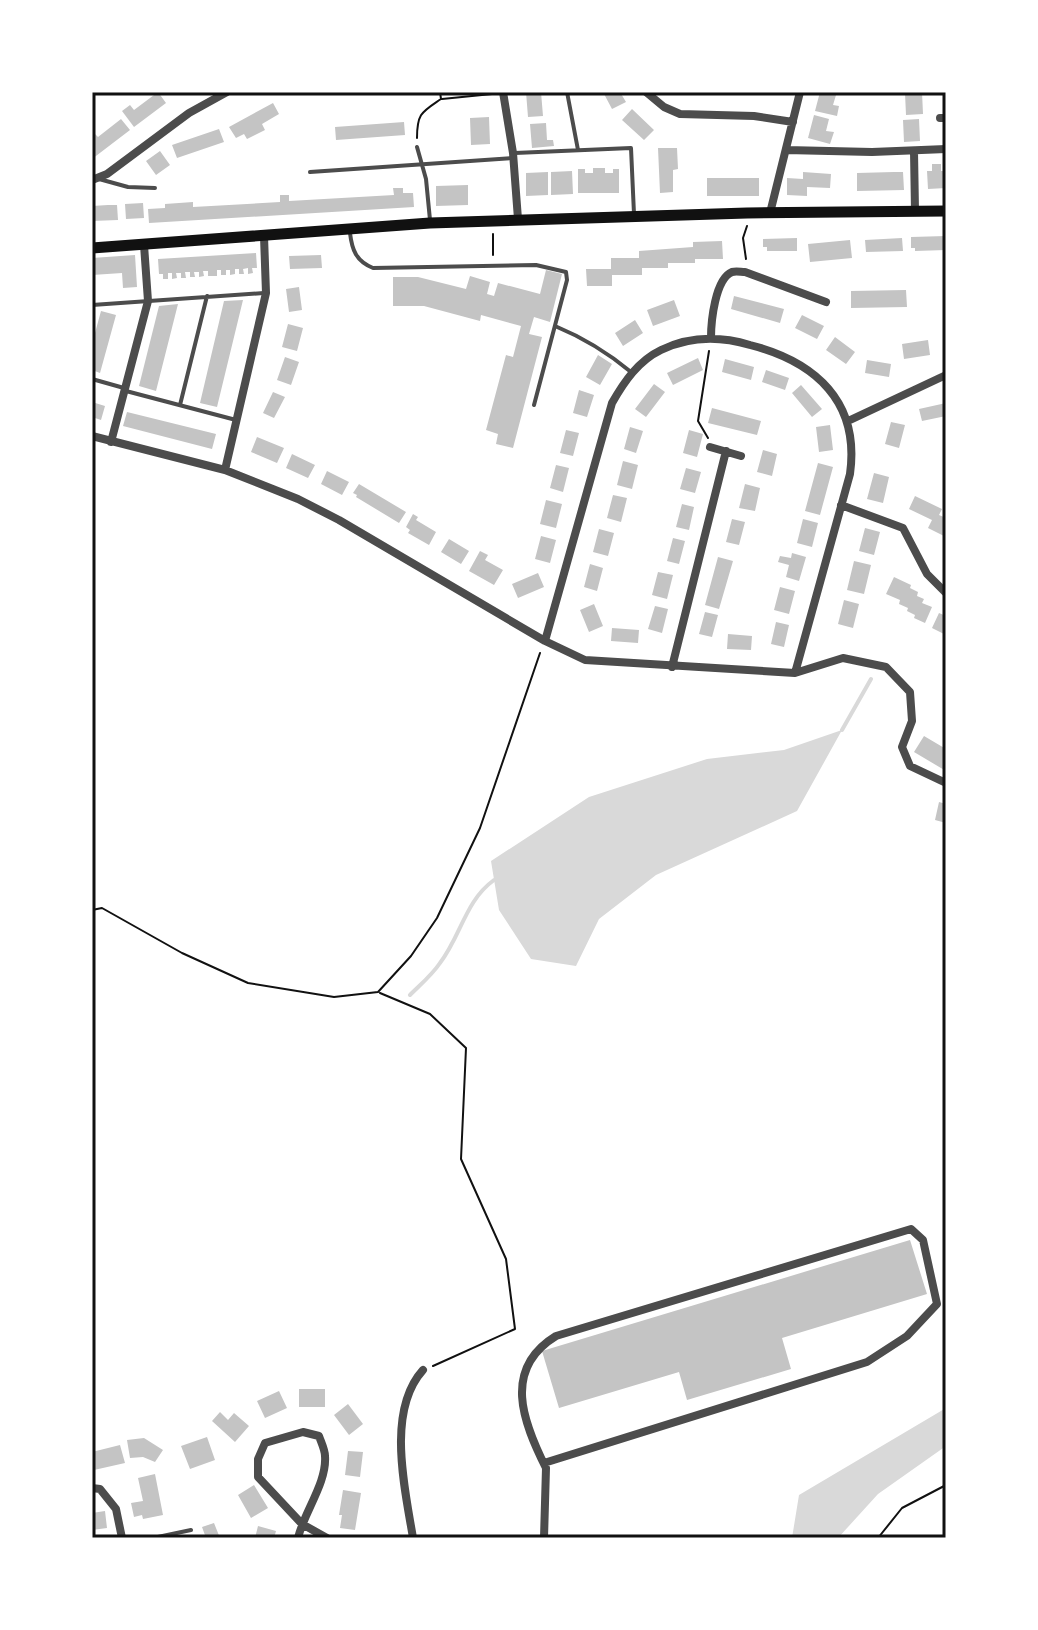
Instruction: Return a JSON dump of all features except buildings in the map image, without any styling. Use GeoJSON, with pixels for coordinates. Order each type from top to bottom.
{"type":"FeatureCollection","features":[{"type":"Feature","properties":{"kind":"main road"},"geometry":{"type":"LineString","coordinates":[[92,248],[493,220],[946,211]]}},
{"type":"Feature","properties":{"kind":"street"},"geometry":{"type":"LineString","coordinates":[[96,179],[189,113],[227,92]]}},
{"type":"Feature","properties":{"kind":"street"},"geometry":{"type":"LineString","coordinates":[[646,92],[664,107],[680,114],[754,116],[793,122]]}},
{"type":"Feature","properties":{"kind":"street"},"geometry":{"type":"LineString","coordinates":[[770,213],[800,92]]}},
{"type":"Feature","properties":{"kind":"street"},"geometry":{"type":"LineString","coordinates":[[503,93],[513,155],[518,219]]}},
{"type":"Feature","properties":{"kind":"street"},"geometry":{"type":"LineString","coordinates":[[786,150],[946,149]]}},
{"type":"Feature","properties":{"kind":"street"},"geometry":{"type":"LineString","coordinates":[[914,151],[915,211]]}},
{"type":"Feature","properties":{"kind":"street"},"geometry":{"type":"LineString","coordinates":[[225,470],[266,293],[264,236]]}},
{"type":"Feature","properties":{"kind":"street"},"geometry":{"type":"LineString","coordinates":[[111,442],[148,301],[144,245]]}},
{"type":"Feature","properties":{"kind":"street"},"geometry":{"type":"LineString","coordinates":[[711,338],[711,323],[721,282],[732,272],[744,272],[826,302]]}},
{"type":"Feature","properties":{"kind":"street"},"geometry":{"type":"LineString","coordinates":[[545,641],[612,403],[632,373],[659,351],[684,341],[711,338],[733,340],[801,363],[835,395],[848,421],[853,456],[795,673]]}},
{"type":"Feature","properties":{"kind":"street"},"geometry":{"type":"LineString","coordinates":[[848,421],[946,375]]}},
{"type":"Feature","properties":{"kind":"street"},"geometry":{"type":"LineString","coordinates":[[92,436],[225,470],[298,499],[545,641],[585,660],[795,673],[843,658],[886,667],[910,692],[912,721],[902,747],[910,766],[946,783]]}},
{"type":"Feature","properties":{"kind":"street"},"geometry":{"type":"LineString","coordinates":[[710,447],[741,456]]}},
{"type":"Feature","properties":{"kind":"street"},"geometry":{"type":"LineString","coordinates":[[672,667],[726,451]]}},
{"type":"Feature","properties":{"kind":"street"},"geometry":{"type":"LineString","coordinates":[[841,505],[903,528],[927,574],[946,593]]}},
{"type":"Feature","properties":{"kind":"street"},"geometry":{"type":"LineString","coordinates":[[544,1463],[867,1362],[907,1336],[937,1304],[923,1240],[911,1229],[556,1336],[538,1348],[527,1366],[521,1398],[530,1435],[546,1468],[544,1538]]}},
{"type":"Feature","properties":{"kind":"street"},"geometry":{"type":"LineString","coordinates":[[413,1538],[400,1460],[405,1407],[413,1381],[423,1370]]}},
{"type":"Feature","properties":{"kind":"street"},"geometry":{"type":"LineString","coordinates":[[298,1538],[302,1524],[321,1477],[325,1455],[319,1436],[303,1432],[265,1443],[258,1459],[258,1477],[302,1524],[327,1538]]}},
{"type":"Feature","properties":{"kind":"street"},"geometry":{"type":"LineString","coordinates":[[92,1488],[100,1489],[116,1509],[122,1538]]}},
{"type":"Feature","properties":{"kind":"lane"},"geometry":{"type":"LineString","coordinates":[[567,92],[578,150]]}},
{"type":"Feature","properties":{"kind":"lane"},"geometry":{"type":"LineString","coordinates":[[417,147],[426,179],[430,223]]}},
{"type":"Feature","properties":{"kind":"lane"},"geometry":{"type":"LineString","coordinates":[[310,172],[631,148],[634,217]]}},
{"type":"Feature","properties":{"kind":"lane"},"geometry":{"type":"LineString","coordinates":[[96,179],[128,187],[155,188]]}},
{"type":"Feature","properties":{"kind":"lane"},"geometry":{"type":"LineString","coordinates":[[350,229],[357,258],[373,268],[536,265],[566,272],[567,280],[534,405]]}},
{"type":"Feature","properties":{"kind":"lane"},"geometry":{"type":"LineString","coordinates":[[92,305],[266,293]]}},
{"type":"Feature","properties":{"kind":"lane"},"geometry":{"type":"LineString","coordinates":[[180,405],[207,296]]}},
{"type":"Feature","properties":{"kind":"lane"},"geometry":{"type":"LineString","coordinates":[[555,326],[582,337],[632,373]]}},
{"type":"Feature","properties":{"kind":"lane"},"geometry":{"type":"LineString","coordinates":[[92,379],[236,420]]}},
{"type":"Feature","properties":{"kind":"lane"},"geometry":{"type":"LineString","coordinates":[[153,1538],[191,1530]]}},
{"type":"Feature","properties":{"kind":"path"},"geometry":{"type":"LineString","coordinates":[[440,92],[441,99]]}},
{"type":"Feature","properties":{"kind":"path"},"geometry":{"type":"LineString","coordinates":[[417,147],[417,120],[421,113],[441,99],[503,93]]}},
{"type":"Feature","properties":{"kind":"path"},"geometry":{"type":"LineString","coordinates":[[744,272],[743,238],[748,225],[747,213]]}},
{"type":"Feature","properties":{"kind":"path"},"geometry":{"type":"LineString","coordinates":[[493,220],[493,266]]}},
{"type":"Feature","properties":{"kind":"path"},"geometry":{"type":"LineString","coordinates":[[710,447],[698,421],[711,338]]}},
{"type":"Feature","properties":{"kind":"path"},"geometry":{"type":"LineString","coordinates":[[378,992],[411,956],[437,918],[480,828],[545,641]]}},
{"type":"Feature","properties":{"kind":"path"},"geometry":{"type":"LineString","coordinates":[[92,910],[102,908],[182,953],[248,983],[334,997],[378,992],[430,1014],[466,1048],[461,1159],[506,1259],[515,1329],[423,1370]]}},
{"type":"Feature","properties":{"kind":"path"},"geometry":{"type":"LineString","coordinates":[[878,1538],[902,1508],[936,1493],[946,1485]]}},
{"type":"Feature","properties":{"kind":"shaded area"},"geometry":{"type":"Polygon","coordinates":[[[842,730],[797,811],[656,875],[599,919],[576,966],[531,959],[499,910],[491,861],[589,797],[707,759],[784,750],[842,730]]]}},
{"type":"Feature","properties":{"kind":"shaded area"},"geometry":{"type":"Polygon","coordinates":[[[946,1408],[946,1446],[878,1494],[838,1538],[792,1538],[799,1495],[946,1408]]]}},
{"type":"Feature","properties":{"kind":"waterway"},"geometry":{"type":"LineString","coordinates":[[842,730],[871,679]]}},
{"type":"Feature","properties":{"kind":"waterway"},"geometry":{"type":"LineString","coordinates":[[410,995],[437,967],[476,898],[494,880]]}}]}
